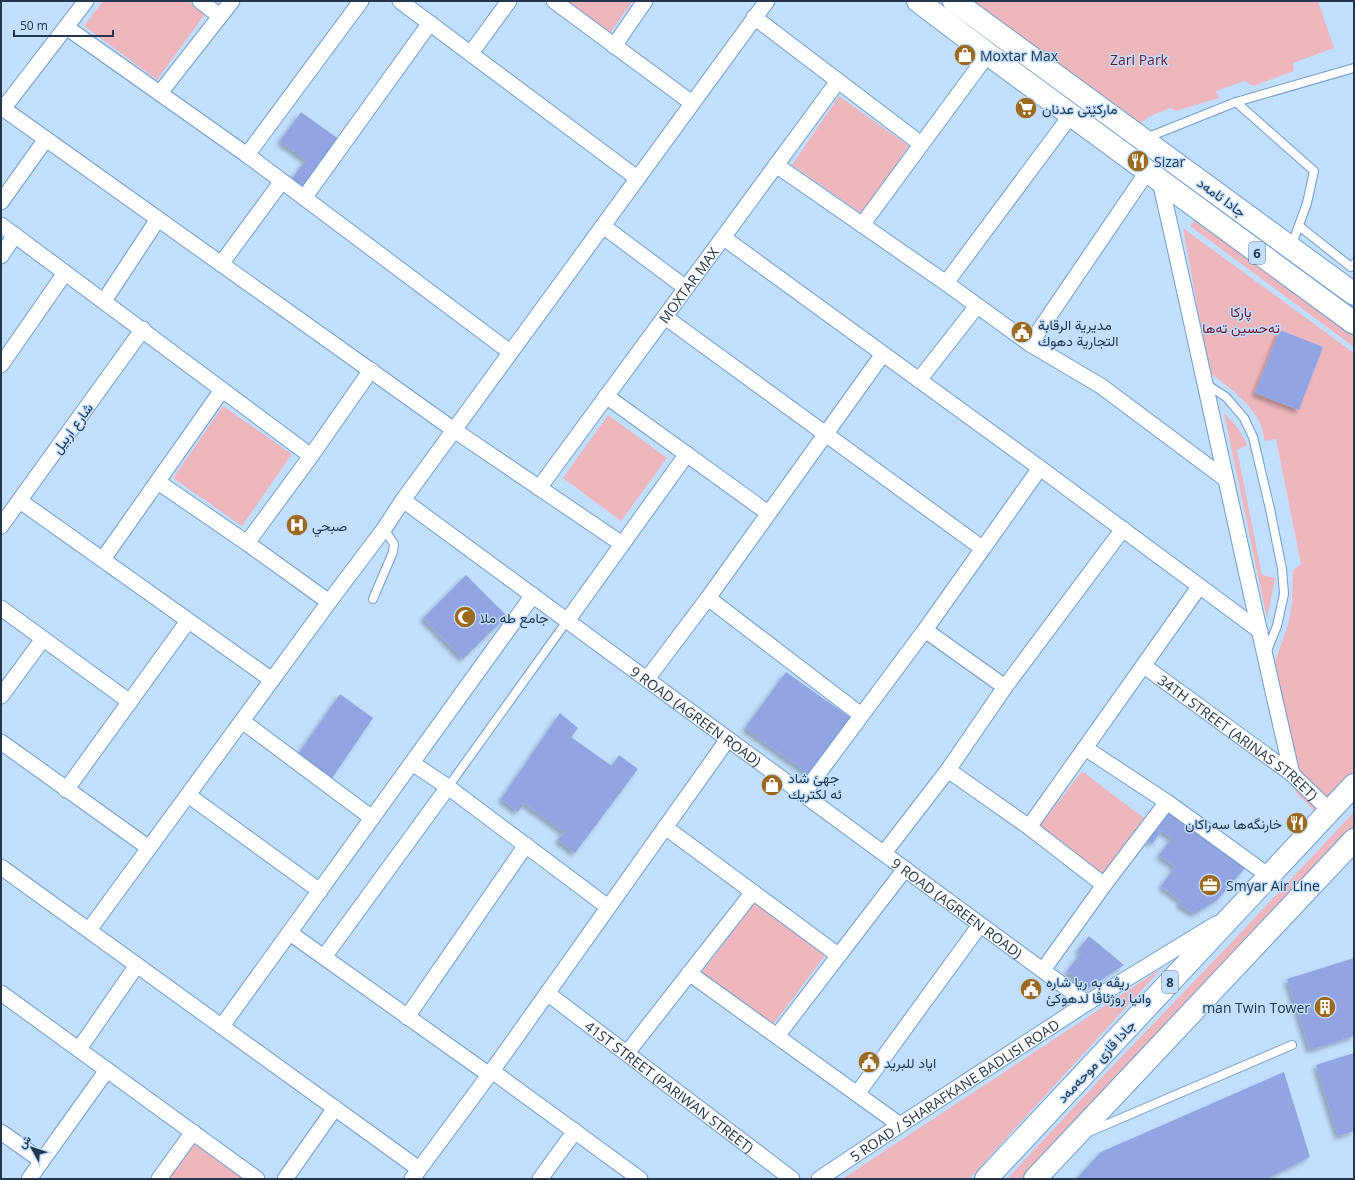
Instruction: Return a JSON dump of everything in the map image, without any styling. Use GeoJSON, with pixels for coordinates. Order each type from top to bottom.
{"type":"FeatureCollection","features":[{"type":"Feature","properties":{"kind":"main road","name":"6"},"geometry":{"type":"LineString","coordinates":[[918,1],[1154,177]]}},
{"type":"Feature","properties":{"kind":"main road","name":"جادا ئامەد"},"geometry":{"type":"LineString","coordinates":[[954,1],[1354,294]]}},
{"type":"Feature","properties":{"kind":"main road","name":"جادا ئامەد"},"geometry":{"type":"LineString","coordinates":[[1154,177],[1354,323]]}},
{"type":"Feature","properties":{"kind":"main road","name":"جادا قازی موحەمەد"},"geometry":{"type":"LineString","coordinates":[[986,1179],[1354,785]]}},
{"type":"Feature","properties":{"kind":"main road"},"geometry":{"type":"LineString","coordinates":[[1036,1179],[1354,840]]}},
{"type":"Feature","properties":{"kind":"street"},"geometry":{"type":"LineString","coordinates":[[86,1],[2,108],[454,430],[622,544]]}},
{"type":"Feature","properties":{"kind":"street"},"geometry":{"type":"LineString","coordinates":[[200,1],[220,16]]}},
{"type":"Feature","properties":{"kind":"street"},"geometry":{"type":"LineString","coordinates":[[160,93],[232,1]]}},
{"type":"Feature","properties":{"kind":"street"},"geometry":{"type":"LineString","coordinates":[[247,155],[361,1]]}},
{"type":"Feature","properties":{"kind":"street"},"geometry":{"type":"LineString","coordinates":[[400,1],[637,178]]}},
{"type":"Feature","properties":{"kind":"street"},"geometry":{"type":"LineString","coordinates":[[471,53],[509,1]]}},
{"type":"Feature","properties":{"kind":"street"},"geometry":{"type":"LineString","coordinates":[[554,1],[692,103]]}},
{"type":"Feature","properties":{"kind":"street"},"geometry":{"type":"LineString","coordinates":[[614,46],[645,1]]}},
{"type":"Feature","properties":{"kind":"street"},"geometry":{"type":"LineString","coordinates":[[89,930],[384,529],[403,500],[510,352],[767,1]]}},
{"type":"Feature","properties":{"kind":"street"},"geometry":{"type":"LineString","coordinates":[[754,18],[921,144]]}},
{"type":"Feature","properties":{"kind":"street"},"geometry":{"type":"LineString","coordinates":[[304,198],[430,23]]}},
{"type":"Feature","properties":{"kind":"street"},"geometry":{"type":"LineString","coordinates":[[66,27],[247,155],[510,352]]}},
{"type":"Feature","properties":{"kind":"street"},"geometry":{"type":"LineString","coordinates":[[862,225],[988,54]]}},
{"type":"Feature","properties":{"kind":"street","name":"MOXTAR MAX"},"geometry":{"type":"LineString","coordinates":[[539,488],[838,81]]}},
{"type":"Feature","properties":{"kind":"street"},"geometry":{"type":"LineString","coordinates":[[946,283],[1071,115]]}},
{"type":"Feature","properties":{"kind":"street"},"geometry":{"type":"LineString","coordinates":[[1,202],[46,139]]}},
{"type":"Feature","properties":{"kind":"street"},"geometry":{"type":"LineString","coordinates":[[776,165],[946,283],[1030,344],[1101,386],[1224,478]]}},
{"type":"Feature","properties":{"kind":"street"},"geometry":{"type":"LineString","coordinates":[[1030,344],[1154,177]]}},
{"type":"Feature","properties":{"kind":"street"},"geometry":{"type":"LineString","coordinates":[[1154,177],[1206,384],[1224,478],[1292,774]]}},
{"type":"Feature","properties":{"kind":"street"},"geometry":{"type":"LineString","coordinates":[[221,264],[282,181]]}},
{"type":"Feature","properties":{"kind":"street"},"geometry":{"type":"LineString","coordinates":[[104,301],[158,219]]}},
{"type":"Feature","properties":{"kind":"street"},"geometry":{"type":"LineString","coordinates":[[1,225],[143,329],[311,456]]}},
{"type":"Feature","properties":{"kind":"street"},"geometry":{"type":"LineString","coordinates":[[603,226],[686,288]]}},
{"type":"Feature","properties":{"kind":"street"},"geometry":{"type":"LineString","coordinates":[[1,256],[15,235]]}},
{"type":"Feature","properties":{"kind":"street"},"geometry":{"type":"LineString","coordinates":[[724,238],[1040,468],[1260,631]]}},
{"type":"Feature","properties":{"kind":"street"},"geometry":{"type":"LineString","coordinates":[[4,356],[66,273]]}},
{"type":"Feature","properties":{"kind":"street"},"geometry":{"type":"LineString","coordinates":[[919,380],[977,306]]}},
{"type":"Feature","properties":{"kind":"street"},"geometry":{"type":"LineString","coordinates":[[665,317],[982,548]]}},
{"type":"Feature","properties":{"kind":"street","name":"شارع اربيل"},"geometry":{"type":"LineString","coordinates":[[1,526],[143,329]]}},
{"type":"Feature","properties":{"kind":"street"},"geometry":{"type":"LineString","coordinates":[[647,679],[708,598],[768,512],[883,354]]}},
{"type":"Feature","properties":{"kind":"street"},"geometry":{"type":"LineString","coordinates":[[247,542],[311,456],[371,370]]}},
{"type":"Feature","properties":{"kind":"street"},"geometry":{"type":"LineString","coordinates":[[103,559],[222,390]]}},
{"type":"Feature","properties":{"kind":"street"},"geometry":{"type":"LineString","coordinates":[[606,396],[768,512]]}},
{"type":"Feature","properties":{"kind":"street"},"geometry":{"type":"LineString","coordinates":[[567,620],[687,454]]}},
{"type":"Feature","properties":{"kind":"street"},"geometry":{"type":"LineString","coordinates":[[803,794],[925,630],[1040,468]]}},
{"type":"Feature","properties":{"kind":"street"},"geometry":{"type":"LineString","coordinates":[[158,482],[247,542],[329,602]]}},
{"type":"Feature","properties":{"kind":"street","name":"9 ROAD (AGREEN ROAD)"},"geometry":{"type":"LineString","coordinates":[[403,500],[1087,1003]]}},
{"type":"Feature","properties":{"kind":"street"},"geometry":{"type":"LineString","coordinates":[[20,501],[272,680]]}},
{"type":"Feature","properties":{"kind":"street"},"geometry":{"type":"LineString","coordinates":[[884,854],[948,770],[1005,687],[1123,529]]}},
{"type":"Feature","properties":{"kind":"street"},"geometry":{"type":"LineString","coordinates":[[1029,827],[1199,587]]}},
{"type":"Feature","properties":{"kind":"street"},"geometry":{"type":"LineString","coordinates":[[222,1026],[533,595]]}},
{"type":"Feature","properties":{"kind":"street"},"geometry":{"type":"LineString","coordinates":[[708,598],[861,715]]}},
{"type":"Feature","properties":{"kind":"street"},"geometry":{"type":"LineString","coordinates":[[1,608],[130,702]]}},
{"type":"Feature","properties":{"kind":"street"},"geometry":{"type":"LineString","coordinates":[[66,790],[188,621]]}},
{"type":"Feature","properties":{"kind":"street"},"geometry":{"type":"LineString","coordinates":[[925,630],[1005,687]]}},
{"type":"Feature","properties":{"kind":"street"},"geometry":{"type":"LineString","coordinates":[[1,696],[43,639]]}},
{"type":"Feature","properties":{"kind":"street","name":"34TH STREET (ARINAS STREET)"},"geometry":{"type":"LineString","coordinates":[[1144,666],[1292,774],[1330,811]]}},
{"type":"Feature","properties":{"kind":"street"},"geometry":{"type":"LineString","coordinates":[[242,722],[372,818]]}},
{"type":"Feature","properties":{"kind":"street"},"geometry":{"type":"LineString","coordinates":[[1,866],[335,1108],[415,1174],[490,1072],[728,739]]}},
{"type":"Feature","properties":{"kind":"street"},"geometry":{"type":"LineString","coordinates":[[1,742],[149,848]]}},
{"type":"Feature","properties":{"kind":"street"},"geometry":{"type":"LineString","coordinates":[[1085,748],[1167,802],[1269,876]]}},
{"type":"Feature","properties":{"kind":"street"},"geometry":{"type":"LineString","coordinates":[[412,763],[448,787],[608,907]]}},
{"type":"Feature","properties":{"kind":"street"},"geometry":{"type":"LineString","coordinates":[[948,770],[1029,827],[1104,885]]}},
{"type":"Feature","properties":{"kind":"street"},"geometry":{"type":"LineString","coordinates":[[324,957],[448,787]]}},
{"type":"Feature","properties":{"kind":"street"},"geometry":{"type":"LineString","coordinates":[[188,795],[320,891]]}},
{"type":"Feature","properties":{"kind":"street"},"geometry":{"type":"LineString","coordinates":[[1043,970],[1104,885],[1167,802]]}},
{"type":"Feature","properties":{"kind":"street"},"geometry":{"type":"LineString","coordinates":[[665,827],[838,955]]}},
{"type":"Feature","properties":{"kind":"street"},"geometry":{"type":"LineString","coordinates":[[407,1017],[526,846]]}},
{"type":"Feature","properties":{"kind":"street"},"geometry":{"type":"LineString","coordinates":[[776,1036],[905,869]]}},
{"type":"Feature","properties":{"kind":"street"},"geometry":{"type":"LineString","coordinates":[[627,1053],[753,892]]}},
{"type":"Feature","properties":{"kind":"street","name":"5 ROAD / SHARAFKANE BADLISI ROAD"},"geometry":{"type":"LineString","coordinates":[[819,1179],[1087,1003],[1233,915]]}},
{"type":"Feature","properties":{"kind":"street"},"geometry":{"type":"LineString","coordinates":[[857,1094],[980,925]]}},
{"type":"Feature","properties":{"kind":"street"},"geometry":{"type":"LineString","coordinates":[[290,933],[407,1017],[575,1131],[640,1179]]}},
{"type":"Feature","properties":{"kind":"street"},"geometry":{"type":"LineString","coordinates":[[79,1049],[137,965]]}},
{"type":"Feature","properties":{"kind":"street"},"geometry":{"type":"LineString","coordinates":[[689,973],[900,1125]]}},
{"type":"Feature","properties":{"kind":"street","name":"41ST STREET (PARIWAN STREET)"},"geometry":{"type":"LineString","coordinates":[[547,992],[792,1179]]}},
{"type":"Feature","properties":{"kind":"street"},"geometry":{"type":"LineString","coordinates":[[1,993],[257,1179]]}},
{"type":"Feature","properties":{"kind":"street"},"geometry":{"type":"LineString","coordinates":[[29,1179],[108,1070]]}},
{"type":"Feature","properties":{"kind":"street"},"geometry":{"type":"LineString","coordinates":[[285,1179],[335,1108]]}},
{"type":"Feature","properties":{"kind":"street"},"geometry":{"type":"LineString","coordinates":[[540,1179],[575,1131]]}},
{"type":"Feature","properties":{"kind":"street"},"geometry":{"type":"LineString","coordinates":[[1,1132],[42,1161]]}},
{"type":"Feature","properties":{"kind":"street"},"geometry":{"type":"LineString","coordinates":[[158,1179],[193,1132]]}},
{"type":"Feature","properties":{"kind":"lane"},"geometry":{"type":"LineString","coordinates":[[1142,139],[1236,102],[1354,68]]}},
{"type":"Feature","properties":{"kind":"lane"},"geometry":{"type":"LineString","coordinates":[[1236,102],[1314,171],[1307,203],[1291,248]]}},
{"type":"Feature","properties":{"kind":"lane"},"geometry":{"type":"LineString","coordinates":[[1299,226],[1351,267],[1354,264]]}},
{"type":"Feature","properties":{"kind":"lane"},"geometry":{"type":"LineString","coordinates":[[1206,384],[1226,397],[1244,418],[1254,437],[1270,509],[1282,569],[1284,594],[1277,626],[1265,656]]}},
{"type":"Feature","properties":{"kind":"lane"},"geometry":{"type":"LineString","coordinates":[[373,599],[393,552],[394,544],[384,529]]}},
{"type":"Feature","properties":{"kind":"lane"},"geometry":{"type":"LineString","coordinates":[[448,787],[567,620]]}},
{"type":"Feature","properties":{"kind":"lane"},"geometry":{"type":"LineString","coordinates":[[1073,1139],[1292,1045]]}},
{"type":"Feature","properties":{"kind":"green space"},"geometry":{"type":"Polygon","coordinates":[[[103,1],[188,1],[205,14],[157,80],[84,26],[103,1]]]}},
{"type":"Feature","properties":{"kind":"green space"},"geometry":{"type":"Polygon","coordinates":[[[566,1],[633,1],[610,33],[566,1]]]}},
{"type":"Feature","properties":{"kind":"green space","name":"Zari Park"},"geometry":{"type":"Polygon","coordinates":[[[969,1],[1318,1],[1334,48],[1293,63],[1294,71],[1253,86],[1245,81],[1216,91],[1219,98],[1176,111],[1171,108],[1150,116],[1136,126],[969,1]]]}},
{"type":"Feature","properties":{"kind":"green space"},"geometry":{"type":"Polygon","coordinates":[[[839,96],[909,146],[862,214],[792,165],[839,96]]]}},
{"type":"Feature","properties":{"kind":"green space"},"geometry":{"type":"Polygon","coordinates":[[[1197,218],[1354,334],[1354,347],[1190,226],[1197,218]]]}},
{"type":"Feature","properties":{"kind":"green space","name":"پارکا تەحسین تەها"},"geometry":{"type":"Polygon","coordinates":[[[1183,228],[1354,353],[1354,770],[1316,812],[1296,793],[1275,680],[1276,659],[1288,625],[1292,603],[1293,570],[1301,564],[1276,439],[1265,441],[1261,425],[1256,415],[1238,395],[1209,372],[1183,228]],[[1280,330],[1255,393],[1299,410],[1323,347],[1280,330]]]}},
{"type":"Feature","properties":{"kind":"green space"},"geometry":{"type":"Polygon","coordinates":[[[223,406],[292,454],[242,526],[173,478],[223,406]]]}},
{"type":"Feature","properties":{"kind":"green space"},"geometry":{"type":"Polygon","coordinates":[[[1224,413],[1237,428],[1247,445],[1237,450],[1262,575],[1275,578],[1267,619],[1224,413]]]}},
{"type":"Feature","properties":{"kind":"green space"},"geometry":{"type":"Polygon","coordinates":[[[608,415],[667,458],[621,521],[563,478],[608,415]]]}},
{"type":"Feature","properties":{"kind":"green space"},"geometry":{"type":"Polygon","coordinates":[[[1082,771],[1149,822],[1098,889],[1031,837],[1082,771]]]}},
{"type":"Feature","properties":{"kind":"green space"},"geometry":{"type":"Polygon","coordinates":[[[1354,812],[1354,828],[1023,1179],[1007,1179],[1102,1077],[1354,812]]]}},
{"type":"Feature","properties":{"kind":"green space"},"geometry":{"type":"Polygon","coordinates":[[[757,900],[827,953],[772,1026],[702,972],[757,900]]]}},
{"type":"Feature","properties":{"kind":"green space"},"geometry":{"type":"Polygon","coordinates":[[[1162,968],[969,1179],[842,1179],[1162,968]]]}},
{"type":"Feature","properties":{"kind":"green space"},"geometry":{"type":"Polygon","coordinates":[[[196,1138],[253,1179],[167,1179],[196,1138]]]}},
{"type":"Feature","properties":{"kind":"building"},"geometry":{"type":"Polygon","coordinates":[[[301,112],[340,140],[304,191],[290,181],[306,160],[280,141],[301,112]]]}},
{"type":"Feature","properties":{"kind":"building"},"geometry":{"type":"Polygon","coordinates":[[[1280,330],[1323,347],[1299,410],[1255,393],[1280,330]]]}},
{"type":"Feature","properties":{"kind":"building","name":"جامع طه ملا"},"geometry":{"type":"Polygon","coordinates":[[[466,575],[507,616],[463,659],[423,618],[466,575]]]}},
{"type":"Feature","properties":{"kind":"building"},"geometry":{"type":"Polygon","coordinates":[[[786,672],[851,718],[810,775],[745,728],[786,672]]]}},
{"type":"Feature","properties":{"kind":"building"},"geometry":{"type":"Polygon","coordinates":[[[340,694],[373,718],[330,781],[296,757],[340,694]]]}},
{"type":"Feature","properties":{"kind":"building"},"geometry":{"type":"Polygon","coordinates":[[[560,713],[578,728],[571,737],[612,766],[619,755],[638,769],[575,853],[558,840],[564,832],[524,803],[518,812],[501,799],[560,713]]]}},
{"type":"Feature","properties":{"kind":"building"},"geometry":{"type":"Polygon","coordinates":[[[1172,806],[1246,867],[1216,901],[1194,914],[1179,904],[1181,901],[1161,886],[1175,867],[1159,855],[1172,838],[1162,831],[1152,844],[1147,840],[1172,806]]]}},
{"type":"Feature","properties":{"kind":"building"},"geometry":{"type":"Polygon","coordinates":[[[1089,936],[1124,965],[1088,988],[1067,971],[1081,953],[1078,950],[1089,936]]]}},
{"type":"Feature","properties":{"kind":"building","name":"man Twin Tower"},"geometry":{"type":"Polygon","coordinates":[[[1354,958],[1354,1036],[1310,1050],[1287,979],[1354,958]]]}},
{"type":"Feature","properties":{"kind":"building"},"geometry":{"type":"Polygon","coordinates":[[[1354,1053],[1354,1131],[1338,1136],[1316,1065],[1354,1053]]]}},
{"type":"Feature","properties":{"kind":"building"},"geometry":{"type":"Polygon","coordinates":[[[1284,1072],[1310,1157],[1266,1179],[1076,1179],[1101,1152],[1284,1072]]]}},
{"type":"Feature","properties":{"kind":"place","name":"Moxtar Max"},"geometry":{"type":"Point","coordinates":[965,55]}},
{"type":"Feature","properties":{"kind":"place","name":"مارکێتی عدنان"},"geometry":{"type":"Point","coordinates":[1026,108]}},
{"type":"Feature","properties":{"kind":"place","name":"Sizar"},"geometry":{"type":"Point","coordinates":[1138,161]}},
{"type":"Feature","properties":{"kind":"place","name":"مديرية الرقابة التجارية دهوك"},"geometry":{"type":"Point","coordinates":[1022,332]}},
{"type":"Feature","properties":{"kind":"place","name":"صبحي"},"geometry":{"type":"Point","coordinates":[297,525]}},
{"type":"Feature","properties":{"kind":"place","name":"جامع طه ملا"},"geometry":{"type":"Point","coordinates":[465,617]}},
{"type":"Feature","properties":{"kind":"place","name":"جهئ شاد ئه لكتريك"},"geometry":{"type":"Point","coordinates":[772,785]}},
{"type":"Feature","properties":{"kind":"place","name":"خارنگەها سەراکان"},"geometry":{"type":"Point","coordinates":[1297,823]}},
{"type":"Feature","properties":{"kind":"place","name":"Smyar Air Line"},"geometry":{"type":"Point","coordinates":[1210,885]}},
{"type":"Feature","properties":{"kind":"place","name":"ريڤه به ريا شاره وانيا روژئاڤا لدهوكئ"},"geometry":{"type":"Point","coordinates":[1031,989]}},
{"type":"Feature","properties":{"kind":"place","name":"man Twin Tower"},"geometry":{"type":"Point","coordinates":[1325,1007]}},
{"type":"Feature","properties":{"kind":"place","name":"اياد للبريد"},"geometry":{"type":"Point","coordinates":[869,1062]}}]}
